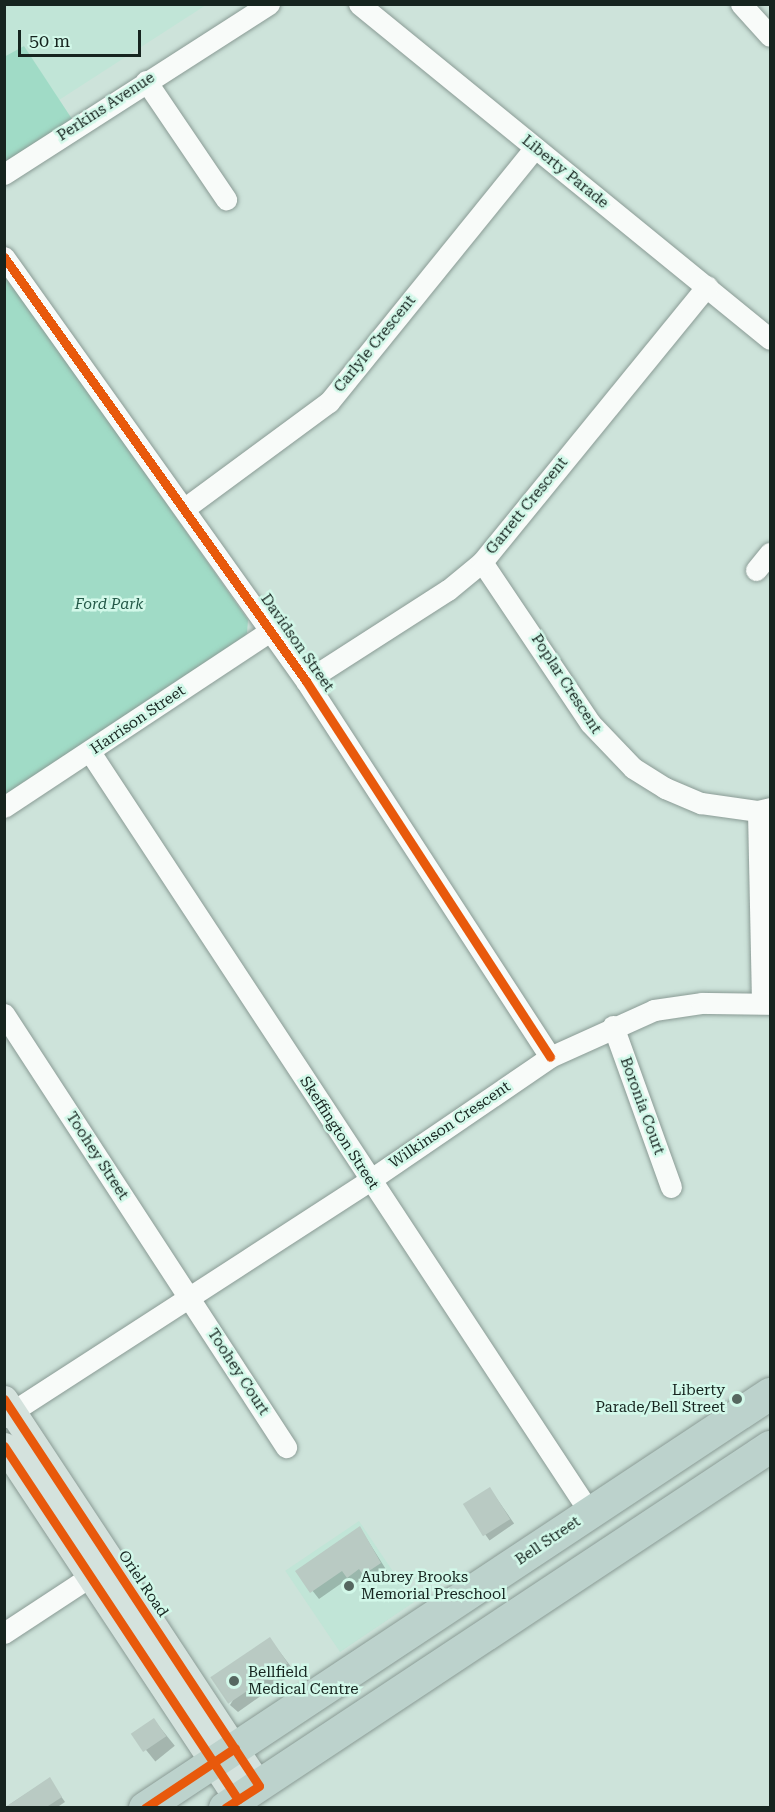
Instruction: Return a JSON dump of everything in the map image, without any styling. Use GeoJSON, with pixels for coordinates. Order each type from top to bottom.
{"type":"FeatureCollection","features":[{"type":"Feature","properties":{"kind":"highway","name":"Bell Street"},"geometry":{"type":"LineString","coordinates":[[145,1808],[590,1513],[766,1406]]}},
{"type":"Feature","properties":{"kind":"highway"},"geometry":{"type":"LineString","coordinates":[[241,1797],[771,1447]]}},
{"type":"Feature","properties":{"kind":"main road","name":"Oriel Road"},"geometry":{"type":"LineString","coordinates":[[7,1409],[101,1570],[224,1755],[241,1797]]}},
{"type":"Feature","properties":{"kind":"main road","name":"Oriel Road"},"geometry":{"type":"LineString","coordinates":[[4,1446],[101,1570]]}},
{"type":"Feature","properties":{"kind":"street","name":"Perkins Avenue"},"geometry":{"type":"LineString","coordinates":[[4,174],[269,4]]}},
{"type":"Feature","properties":{"kind":"street","name":"Liberty Parade"},"geometry":{"type":"LineString","coordinates":[[359,4],[771,339]]}},
{"type":"Feature","properties":{"kind":"street"},"geometry":{"type":"LineString","coordinates":[[741,4],[771,36]]}},
{"type":"Feature","properties":{"kind":"street"},"geometry":{"type":"LineString","coordinates":[[146,81],[226,199]]}},
{"type":"Feature","properties":{"kind":"street","name":"Carlyle Crescent"},"geometry":{"type":"LineString","coordinates":[[185,508],[329,402],[535,148]]}},
{"type":"Feature","properties":{"kind":"street","name":"Davidson Street"},"geometry":{"type":"LineString","coordinates":[[4,257],[185,508],[306,681],[550,1057]]}},
{"type":"Feature","properties":{"kind":"street","name":"Garrett Crescent"},"geometry":{"type":"LineString","coordinates":[[306,681],[448,590],[482,562],[707,286]]}},
{"type":"Feature","properties":{"kind":"street"},"geometry":{"type":"LineString","coordinates":[[756,570],[771,553]]}},
{"type":"Feature","properties":{"kind":"street","name":"Poplar Crescent"},"geometry":{"type":"LineString","coordinates":[[482,562],[590,723],[633,768],[665,788],[701,803],[764,809]]}},
{"type":"Feature","properties":{"kind":"street","name":"Harrison Street"},"geometry":{"type":"LineString","coordinates":[[4,807],[270,631]]}},
{"type":"Feature","properties":{"kind":"street","name":"Skeffington Street"},"geometry":{"type":"LineString","coordinates":[[90,752],[590,1513]]}},
{"type":"Feature","properties":{"kind":"street"},"geometry":{"type":"LineString","coordinates":[[764,809],[766,1004]]}},
{"type":"Feature","properties":{"kind":"street","name":"Wilkinson Crescent"},"geometry":{"type":"LineString","coordinates":[[7,1409],[189,1298],[370,1180],[550,1057],[613,1026],[654,1011],[702,1003],[766,1004]]}},
{"type":"Feature","properties":{"kind":"street","name":"Toohey Street"},"geometry":{"type":"LineString","coordinates":[[4,1014],[189,1298]]}},
{"type":"Feature","properties":{"kind":"street","name":"Boronia Court"},"geometry":{"type":"LineString","coordinates":[[613,1026],[671,1187]]}},
{"type":"Feature","properties":{"kind":"street","name":"Toohey Court"},"geometry":{"type":"LineString","coordinates":[[189,1298],[286,1446]]}},
{"type":"Feature","properties":{"kind":"street"},"geometry":{"type":"LineString","coordinates":[[4,1633],[101,1570]]}},
{"type":"Feature","properties":{"kind":"shaded area"},"geometry":{"type":"Polygon","coordinates":[[[5,5],[206,5],[59,100],[24,46],[5,57],[5,5]]]}},
{"type":"Feature","properties":{"kind":"shaded area","name":"Aubrey Brooks Memorial Preschool"},"geometry":{"type":"Polygon","coordinates":[[[359,1521],[414,1602],[340,1652],[285,1571],[359,1521]]]}},
{"type":"Feature","properties":{"kind":"green space"},"geometry":{"type":"Polygon","coordinates":[[[24,46],[72,119],[4,165],[4,57],[24,46]]]}},
{"type":"Feature","properties":{"kind":"green space","name":"Ford Park"},"geometry":{"type":"Polygon","coordinates":[[[4,272],[248,620],[247,633],[241,644],[4,799],[4,272]]]}},
{"type":"Feature","properties":{"kind":"building"},"geometry":{"type":"Polygon","coordinates":[[[490,1487],[510,1519],[483,1536],[463,1504],[490,1487]]]}},
{"type":"Feature","properties":{"kind":"building"},"geometry":{"type":"Polygon","coordinates":[[[360,1526],[381,1563],[363,1575],[359,1569],[347,1578],[342,1571],[310,1593],[295,1571],[360,1526]]]}},
{"type":"Feature","properties":{"kind":"building"},"geometry":{"type":"Polygon","coordinates":[[[270,1637],[288,1664],[228,1704],[210,1677],[270,1637]]]}},
{"type":"Feature","properties":{"kind":"building"},"geometry":{"type":"Polygon","coordinates":[[[154,1718],[166,1736],[143,1752],[131,1734],[154,1718]]]}},
{"type":"Feature","properties":{"kind":"building"},"geometry":{"type":"Polygon","coordinates":[[[50,1777],[62,1797],[45,1808],[4,1808],[50,1777]]]}},
{"type":"Feature","properties":{"kind":"cycle path"},"geometry":{"type":"LineString","coordinates":[[4,257],[306,681],[550,1057]]}},
{"type":"Feature","properties":{"kind":"cycle path"},"geometry":{"type":"LineString","coordinates":[[4,1399],[259,1786],[225,1808]]}},
{"type":"Feature","properties":{"kind":"cycle path"},"geometry":{"type":"LineString","coordinates":[[4,1446],[238,1799]]}},
{"type":"Feature","properties":{"kind":"cycle path"},"geometry":{"type":"LineString","coordinates":[[145,1808],[235,1748]]}},
{"type":"Feature","properties":{"kind":"place","name":"Liberty Parade/Bell Street"},"geometry":{"type":"Point","coordinates":[737,1399]}},
{"type":"Feature","properties":{"kind":"place","name":"Aubrey Brooks Memorial Preschool"},"geometry":{"type":"Point","coordinates":[349,1586]}},
{"type":"Feature","properties":{"kind":"place","name":"Bellfield Medical Centre"},"geometry":{"type":"Point","coordinates":[234,1681]}}]}
